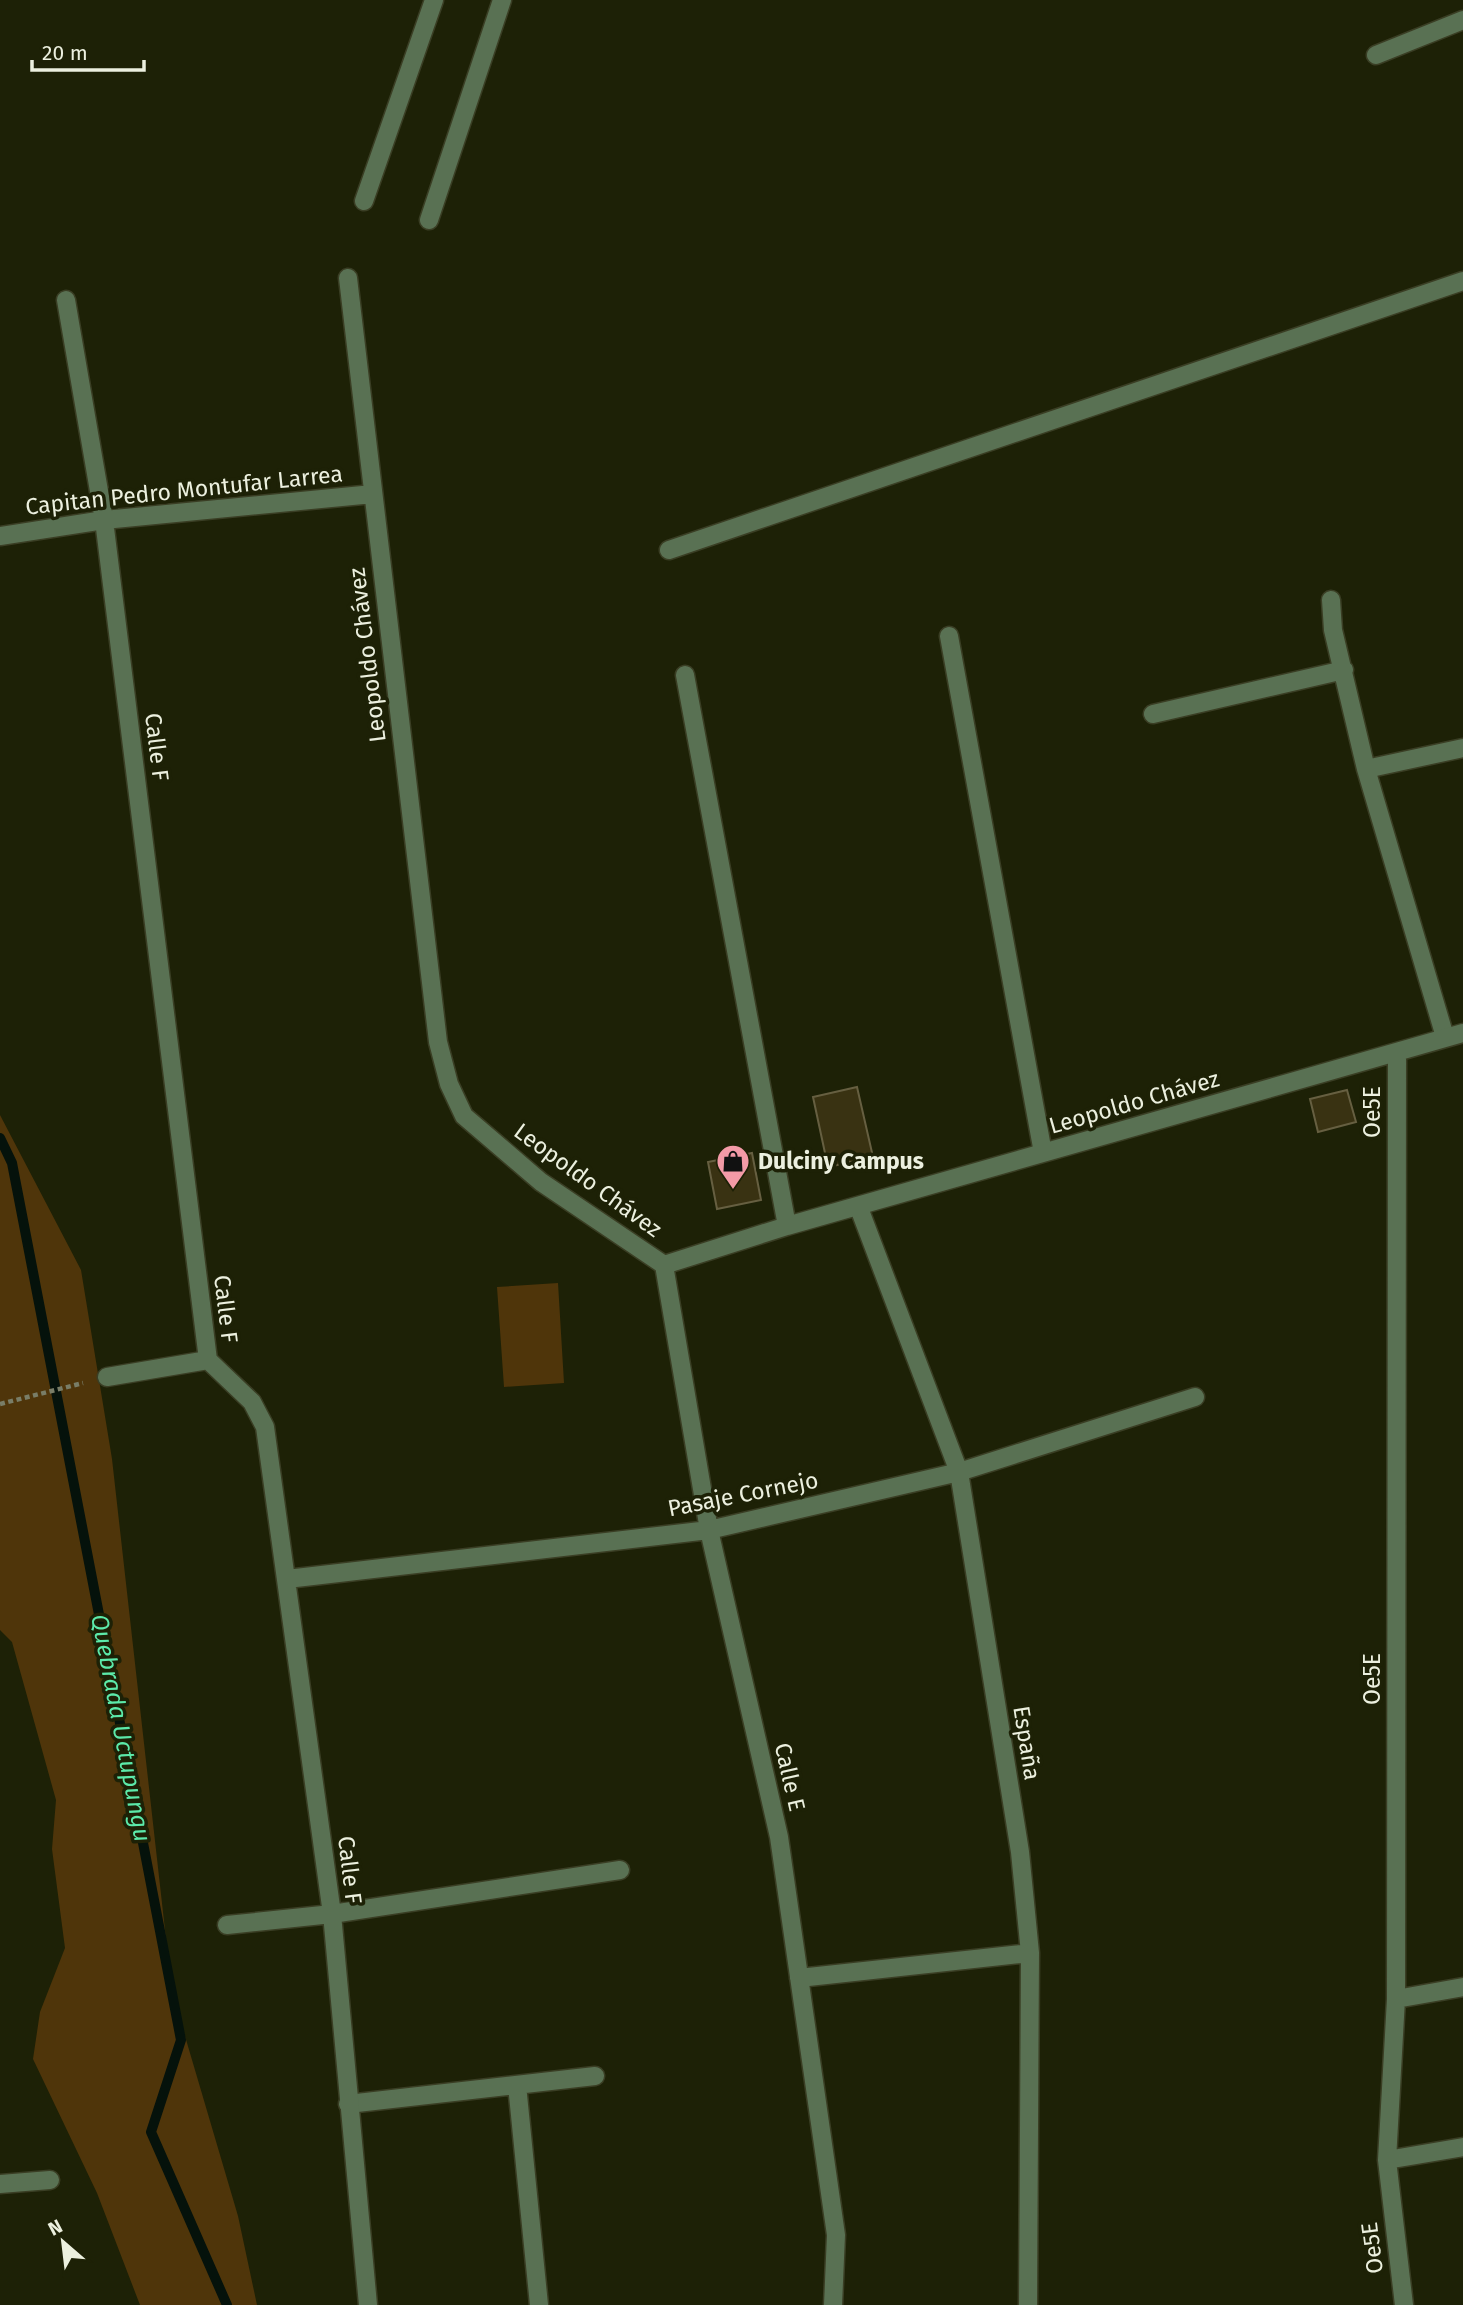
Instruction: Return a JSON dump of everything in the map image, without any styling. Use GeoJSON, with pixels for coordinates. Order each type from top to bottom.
{"type":"FeatureCollection","features":[{"type":"Feature","properties":{"kind":"street"},"geometry":{"type":"LineString","coordinates":[[364,201],[434,0]]}},
{"type":"Feature","properties":{"kind":"street"},"geometry":{"type":"LineString","coordinates":[[429,220],[502,0]]}},
{"type":"Feature","properties":{"kind":"street"},"geometry":{"type":"LineString","coordinates":[[1376,55],[1463,20]]}},
{"type":"Feature","properties":{"kind":"street","name":"Leopoldo Chávez"},"geometry":{"type":"LineString","coordinates":[[348,278],[438,1042],[449,1084],[464,1116],[541,1182],[664,1265],[787,1226],[859,1208],[1454,1035]]}},
{"type":"Feature","properties":{"kind":"street"},"geometry":{"type":"LineString","coordinates":[[669,550],[1463,281]]}},
{"type":"Feature","properties":{"kind":"street","name":"Calle F"},"geometry":{"type":"LineString","coordinates":[[66,300],[104,520],[208,1360],[252,1402],[261,1415],[288,1578],[332,1914],[368,2305]]}},
{"type":"Feature","properties":{"kind":"street","name":"Capitan Pedro Montufar Larrea"},"geometry":{"type":"LineString","coordinates":[[0,536],[104,520],[373,494]]}},
{"type":"Feature","properties":{"kind":"street"},"geometry":{"type":"LineString","coordinates":[[1331,600],[1333,630],[1366,769],[1454,1035]]}},
{"type":"Feature","properties":{"kind":"street"},"geometry":{"type":"LineString","coordinates":[[949,636],[1043,1153]]}},
{"type":"Feature","properties":{"kind":"street"},"geometry":{"type":"LineString","coordinates":[[1153,714],[1344,670]]}},
{"type":"Feature","properties":{"kind":"street"},"geometry":{"type":"LineString","coordinates":[[685,676],[787,1226]]}},
{"type":"Feature","properties":{"kind":"street"},"geometry":{"type":"LineString","coordinates":[[1366,769],[1463,748]]}},
{"type":"Feature","properties":{"kind":"street","name":"Oe5E"},"geometry":{"type":"LineString","coordinates":[[1397,1052],[1396,1999],[1387,2160],[1404,2305]]}},
{"type":"Feature","properties":{"kind":"street","name":"España"},"geometry":{"type":"LineString","coordinates":[[859,1208],[959,1472],[1020,1852],[1030,1953],[1028,2305]]}},
{"type":"Feature","properties":{"kind":"street","name":"Calle E"},"geometry":{"type":"LineString","coordinates":[[664,1265],[709,1530],[779,1837],[835,2235],[833,2305]]}},
{"type":"Feature","properties":{"kind":"street"},"geometry":{"type":"LineString","coordinates":[[107,1377],[208,1360]]}},
{"type":"Feature","properties":{"kind":"street","name":"Pasaje Cornejo"},"geometry":{"type":"LineString","coordinates":[[288,1578],[709,1530],[959,1472],[1195,1397]]}},
{"type":"Feature","properties":{"kind":"street"},"geometry":{"type":"LineString","coordinates":[[227,1925],[332,1914],[620,1870]]}},
{"type":"Feature","properties":{"kind":"street"},"geometry":{"type":"LineString","coordinates":[[799,1978],[1030,1953]]}},
{"type":"Feature","properties":{"kind":"street"},"geometry":{"type":"LineString","coordinates":[[1396,1999],[1463,1987]]}},
{"type":"Feature","properties":{"kind":"street"},"geometry":{"type":"LineString","coordinates":[[348,2104],[595,2076]]}},
{"type":"Feature","properties":{"kind":"street"},"geometry":{"type":"LineString","coordinates":[[517,2085],[539,2305]]}},
{"type":"Feature","properties":{"kind":"street"},"geometry":{"type":"LineString","coordinates":[[1387,2160],[1463,2147]]}},
{"type":"Feature","properties":{"kind":"street"},"geometry":{"type":"LineString","coordinates":[[0,2184],[50,2180]]}},
{"type":"Feature","properties":{"kind":"path"},"geometry":{"type":"LineString","coordinates":[[0,1404],[107,1377]]}},
{"type":"Feature","properties":{"kind":"shaded area"},"geometry":{"type":"Polygon","coordinates":[[[0,1115],[81,1270],[112,1459],[172,1992],[238,2216],[257,2305],[140,2305],[97,2193],[33,2059],[40,2012],[65,1948],[52,1849],[56,1800],[12,1642],[0,1630],[0,1115]]]}},
{"type":"Feature","properties":{"kind":"shaded area"},"geometry":{"type":"Polygon","coordinates":[[[558,1283],[564,1383],[504,1387],[497,1287],[558,1283]]]}},
{"type":"Feature","properties":{"kind":"building"},"geometry":{"type":"Polygon","coordinates":[[[857,1087],[873,1157],[828,1167],[813,1097],[857,1087]]]}},
{"type":"Feature","properties":{"kind":"building"},"geometry":{"type":"Polygon","coordinates":[[[1347,1090],[1356,1122],[1318,1132],[1310,1099],[1347,1090]]]}},
{"type":"Feature","properties":{"kind":"building"},"geometry":{"type":"Polygon","coordinates":[[[752,1153],[761,1200],[717,1209],[708,1162],[752,1153]]]}},
{"type":"Feature","properties":{"kind":"waterway","name":"Quebrada Uctupungu"},"geometry":{"type":"LineString","coordinates":[[0,1138],[12,1163],[181,2040],[151,2132],[227,2305]]}},
{"type":"Feature","properties":{"kind":"place","name":"Dulciny Campus"},"geometry":{"type":"Point","coordinates":[733,1191]}}]}
